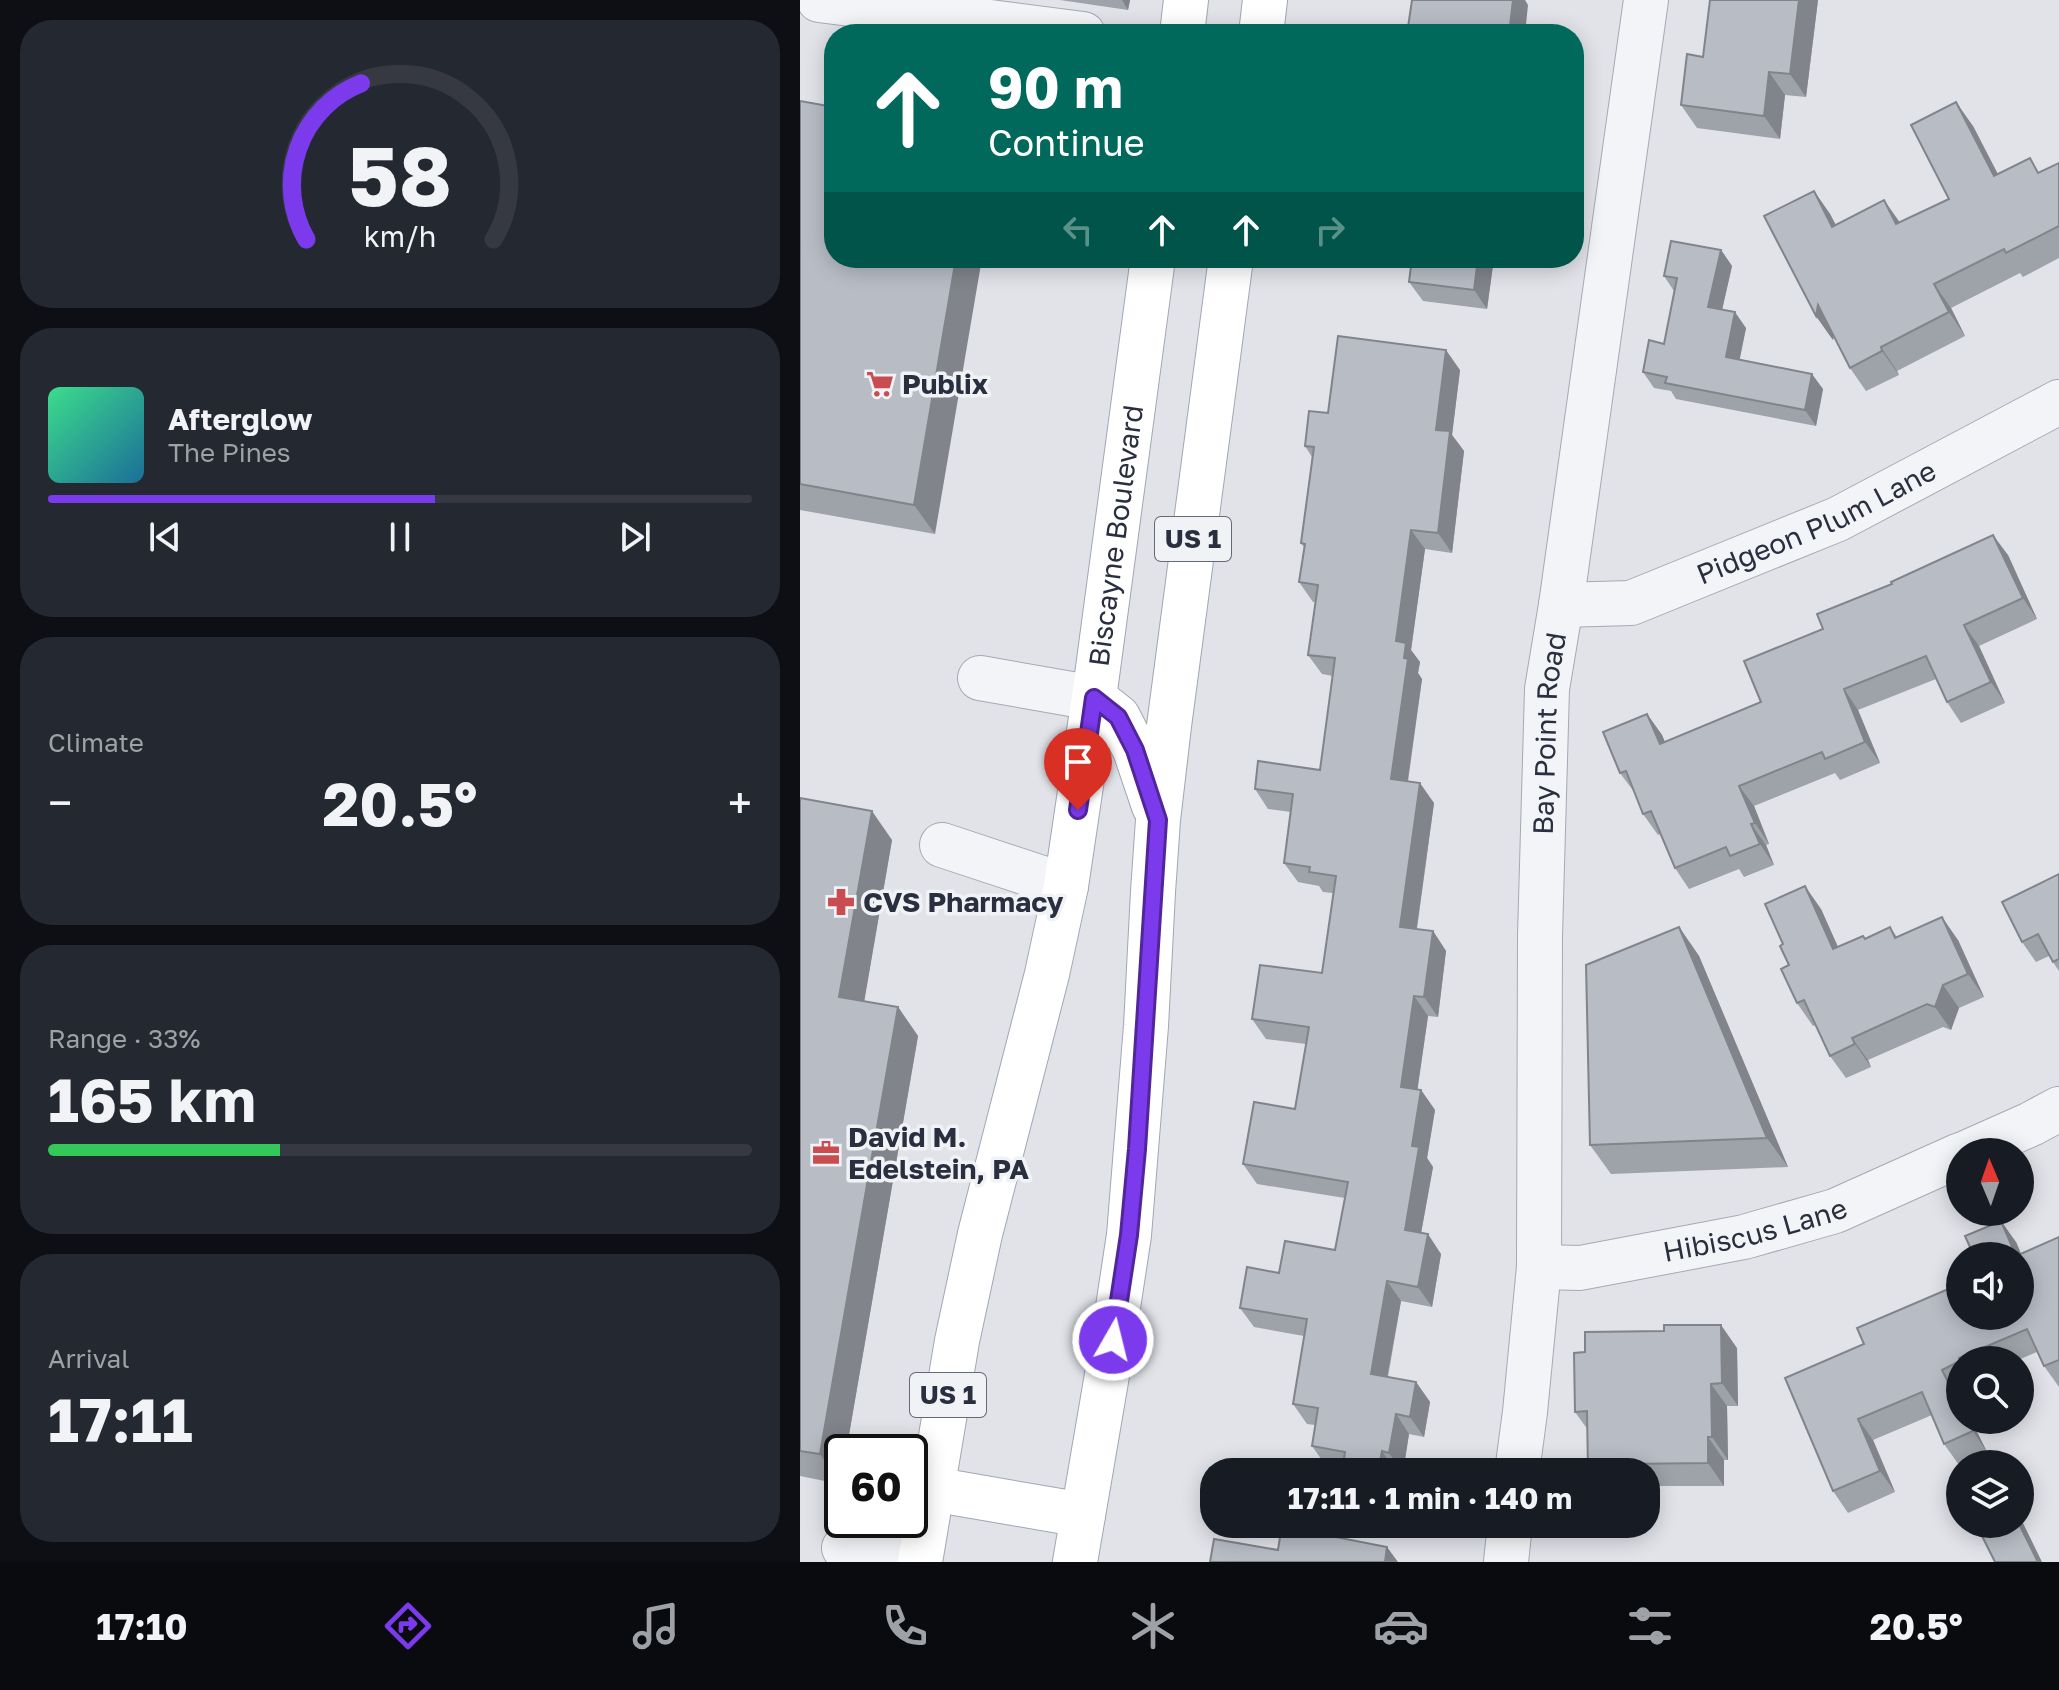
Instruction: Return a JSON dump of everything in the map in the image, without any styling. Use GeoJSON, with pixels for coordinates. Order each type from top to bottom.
{"type":"FeatureCollection","features":[{"type":"Feature","properties":{"kind":"main road"},"geometry":{"type":"LineString","coordinates":[[1183,24],[1186,0]]}},
{"type":"Feature","properties":{"kind":"main road"},"geometry":{"type":"LineString","coordinates":[[1262,24],[1265,0]]}},
{"type":"Feature","properties":{"kind":"main road","name":"Biscayne Boulevard"},"geometry":{"type":"LineString","coordinates":[[920,1562],[962,1315],[1066,886],[1152,268]]}},
{"type":"Feature","properties":{"kind":"main road","name":"US 1"},"geometry":{"type":"LineString","coordinates":[[1075,1562],[1129,1235],[1145,1041],[1158,820],[1230,268]]}},
{"type":"Feature","properties":{"kind":"main road"},"geometry":{"type":"LineString","coordinates":[[1094,698],[1118,717],[1135,750],[1158,820]]}},
{"type":"Feature","properties":{"kind":"main road"},"geometry":{"type":"LineString","coordinates":[[932,1489],[1083,1515]]}},
{"type":"Feature","properties":{"kind":"street"},"geometry":{"type":"LineString","coordinates":[[819,0],[1005,24]]}},
{"type":"Feature","properties":{"kind":"street","name":"Bay Point Road"},"geometry":{"type":"LineString","coordinates":[[1519,1458],[1539,1267],[1540,936],[1547,689],[1646,0]]}},
{"type":"Feature","properties":{"kind":"street","name":"Pidgeon Plum Lane"},"geometry":{"type":"LineString","coordinates":[[1561,605],[1631,603],[1838,519],[2059,402]]}},
{"type":"Feature","properties":{"kind":"street"},"geometry":{"type":"LineString","coordinates":[[980,678],[1094,698]]}},
{"type":"Feature","properties":{"kind":"street"},"geometry":{"type":"LineString","coordinates":[[942,845],[1066,886]]}},
{"type":"Feature","properties":{"kind":"street"},"geometry":{"type":"LineString","coordinates":[[2000,1138],[2059,1109]]}},
{"type":"Feature","properties":{"kind":"street","name":"Hibiscus Lane"},"geometry":{"type":"LineString","coordinates":[[1539,1267],[1580,1268],[1744,1237],[1835,1211],[1946,1161]]}},
{"type":"Feature","properties":{"kind":"street"},"geometry":{"type":"LineString","coordinates":[[1506,1562],[1509,1538]]}},
{"type":"Feature","properties":{"kind":"street"},"geometry":{"type":"LineString","coordinates":[[844,1548],[910,1562]]}},
{"type":"Feature","properties":{"kind":"building"},"geometry":{"type":"Polygon","coordinates":[[[1412,0],[1513,0],[1510,24],[1408,24],[1412,0]]]}},
{"type":"Feature","properties":{"kind":"building"},"geometry":{"type":"Polygon","coordinates":[[[1710,0],[1799,0],[1790,74],[1769,72],[1764,116],[1681,105],[1687,54],[1703,57],[1710,0]]]}},
{"type":"Feature","properties":{"kind":"building","name":"Publix"},"geometry":{"type":"Polygon","coordinates":[[[800,101],[824,105],[824,268],[954,268],[914,505],[800,484],[800,101]]]}},
{"type":"Feature","properties":{"kind":"building"},"geometry":{"type":"Polygon","coordinates":[[[1956,102],[1994,176],[2030,158],[2038,173],[2059,163],[2059,226],[1934,284],[1949,312],[1881,347],[1882,351],[1850,368],[1818,305],[1816,316],[1764,216],[1814,191],[1832,227],[1884,200],[1896,224],[1949,199],[1911,125],[1956,102]]]}},
{"type":"Feature","properties":{"kind":"building"},"geometry":{"type":"Polygon","coordinates":[[[1671,241],[1721,250],[1708,307],[1735,312],[1726,357],[1812,374],[1805,410],[1665,383],[1667,377],[1643,372],[1649,340],[1664,344],[1677,278],[1664,276],[1671,241]]]}},
{"type":"Feature","properties":{"kind":"building"},"geometry":{"type":"Polygon","coordinates":[[[1411,268],[1477,268],[1474,290],[1409,282],[1411,268]]]}},
{"type":"Feature","properties":{"kind":"building"},"geometry":{"type":"Polygon","coordinates":[[[1338,336],[1446,350],[1436,430],[1450,431],[1438,533],[1411,530],[1396,641],[1406,643],[1404,658],[1408,659],[1391,779],[1420,783],[1400,927],[1433,931],[1424,997],[1414,996],[1401,1087],[1421,1090],[1412,1146],[1419,1147],[1405,1230],[1428,1234],[1418,1287],[1387,1281],[1371,1374],[1416,1382],[1410,1417],[1396,1414],[1389,1453],[1382,1451],[1381,1458],[1344,1458],[1345,1452],[1312,1446],[1318,1408],[1293,1404],[1307,1319],[1240,1308],[1247,1267],[1279,1273],[1285,1241],[1335,1250],[1348,1182],[1243,1164],[1254,1102],[1295,1109],[1309,1027],[1252,1019],[1260,965],[1322,973],[1336,876],[1309,872],[1310,867],[1284,863],[1293,794],[1255,789],[1258,761],[1320,770],[1335,658],[1308,655],[1318,585],[1299,582],[1314,447],[1305,446],[1309,411],[1328,413],[1338,336]]]}},
{"type":"Feature","properties":{"kind":"building"},"geometry":{"type":"Polygon","coordinates":[[[1993,535],[2023,598],[1964,625],[1991,682],[1947,702],[1926,656],[1844,689],[1865,742],[1825,759],[1822,752],[1739,786],[1755,823],[1751,824],[1760,844],[1730,856],[1726,847],[1675,868],[1651,811],[1643,814],[1626,771],[1620,773],[1603,732],[1647,714],[1660,744],[1761,702],[1744,661],[1823,629],[1817,614],[1892,584],[1993,535]]]}},
{"type":"Feature","properties":{"kind":"building"},"geometry":{"type":"Polygon","coordinates":[[[800,798],[872,811],[839,997],[898,1007],[820,1454],[800,1451],[800,798]]]}},
{"type":"Feature","properties":{"kind":"building"},"geometry":{"type":"Polygon","coordinates":[[[2059,874],[2059,959],[2053,962],[2038,934],[2022,942],[2002,902],[2059,874]]]}},
{"type":"Feature","properties":{"kind":"building"},"geometry":{"type":"Polygon","coordinates":[[[1805,886],[1833,949],[1890,927],[1895,938],[1942,917],[1968,974],[1943,985],[1935,1007],[1927,1004],[1852,1038],[1855,1044],[1830,1056],[1804,1000],[1797,1003],[1781,969],[1789,965],[1765,904],[1805,886]]]}},
{"type":"Feature","properties":{"kind":"building"},"geometry":{"type":"Polygon","coordinates":[[[1679,927],[1767,1138],[1590,1145],[1586,965],[1679,927]]]}},
{"type":"Feature","properties":{"kind":"building"},"geometry":{"type":"Polygon","coordinates":[[[1989,1226],[2003,1226],[2010,1242],[1968,1242],[1965,1236],[1989,1226]]]}},
{"type":"Feature","properties":{"kind":"building"},"geometry":{"type":"Polygon","coordinates":[[[2059,1237],[2059,1360],[2044,1366],[2027,1330],[2034,1330],[2034,1248],[2059,1237]]]}},
{"type":"Feature","properties":{"kind":"building"},"geometry":{"type":"Polygon","coordinates":[[[1946,1290],[1946,1330],[2025,1330],[1987,1346],[1946,1346],[1946,1368],[1942,1370],[1946,1378],[1946,1434],[1966,1434],[1944,1444],[1922,1392],[1858,1419],[1880,1471],[1833,1491],[1785,1378],[1864,1344],[1857,1328],[1946,1290]]]}},
{"type":"Feature","properties":{"kind":"building"},"geometry":{"type":"Polygon","coordinates":[[[1664,1325],[1721,1325],[1722,1383],[1711,1384],[1712,1437],[1708,1437],[1708,1463],[1660,1464],[1660,1458],[1588,1458],[1587,1411],[1575,1412],[1574,1353],[1585,1352],[1585,1332],[1664,1331],[1664,1325]]]}},
{"type":"Feature","properties":{"kind":"building"},"geometry":{"type":"Polygon","coordinates":[[[1280,1538],[1341,1538],[1387,1547],[1385,1562],[1210,1562],[1214,1539],[1278,1550],[1280,1538]]]}},
{"type":"Feature","properties":{"kind":"building"},"geometry":{"type":"Polygon","coordinates":[[[1983,1538],[2026,1538],[2038,1562],[1995,1562],[1983,1538]]]}},
{"type":"Feature","properties":{"kind":"place","name":"Publix"},"geometry":{"type":"Point","coordinates":[880,384]}},
{"type":"Feature","properties":{"kind":"place","name":"CVS Pharmacy"},"geometry":{"type":"Point","coordinates":[841,902]}},
{"type":"Feature","properties":{"kind":"place","name":"David M. Edelstein, PA"},"geometry":{"type":"Point","coordinates":[826,1153]}},
{"type":"Feature","properties":{"kind":"route"},"geometry":{"type":"LineString","coordinates":[[1078,810],[1094,698],[1118,717],[1135,750],[1158,820],[1137,1149],[1129,1235],[1113,1340]]}}]}
